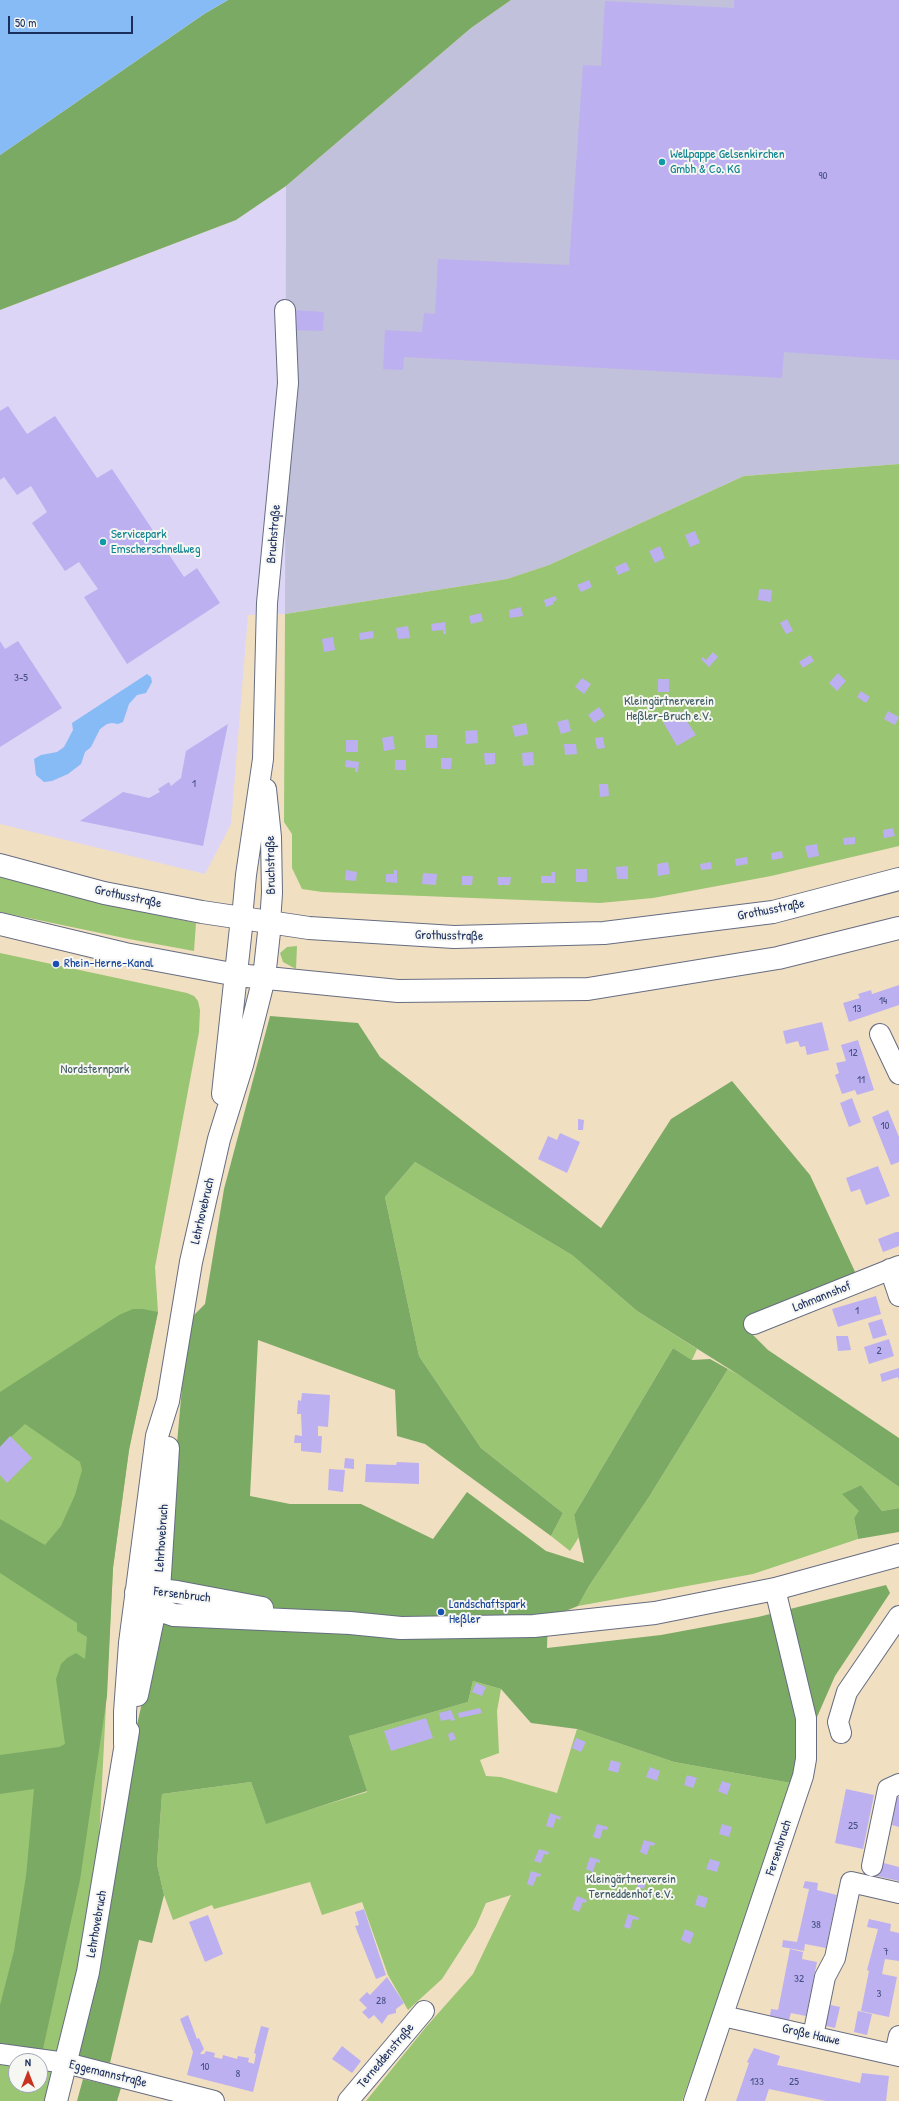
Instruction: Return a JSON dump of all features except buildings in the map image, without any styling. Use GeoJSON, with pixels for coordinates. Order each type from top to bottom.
{"type":"FeatureCollection","features":[{"type":"Feature","properties":{"kind":"street","name":"Bruchstraße"},"geometry":{"type":"LineString","coordinates":[[242,918],[247,868],[263,759],[267,603],[288,383],[285,310]]}},
{"type":"Feature","properties":{"kind":"street","name":"Bruchstraße"},"geometry":{"type":"LineString","coordinates":[[263,759],[271,837],[272,893],[270,923]]}},
{"type":"Feature","properties":{"kind":"street","name":"Grothusstraße"},"geometry":{"type":"LineString","coordinates":[[0,865],[104,893],[270,923],[365,932],[454,937],[604,933],[773,912],[899,879]]}},
{"type":"Feature","properties":{"kind":"street","name":"Lehrhovebruch"},"geometry":{"type":"LineString","coordinates":[[218,1139],[242,918]]}},
{"type":"Feature","properties":{"kind":"street","name":"Lehrhovebruch"},"geometry":{"type":"LineString","coordinates":[[125,1744],[125,1712],[130,1643],[157,1436],[168,1401],[191,1262],[218,1139],[242,1065],[264,978],[270,923]]}},
{"type":"Feature","properties":{"kind":"street"},"geometry":{"type":"LineString","coordinates":[[0,924],[125,954],[237,975],[398,991],[588,989],[778,958],[899,928]]}},
{"type":"Feature","properties":{"kind":"street"},"geometry":{"type":"LineString","coordinates":[[880,1034],[899,1074]]}},
{"type":"Feature","properties":{"kind":"street","name":"Lohmannshof"},"geometry":{"type":"LineString","coordinates":[[754,1324],[895,1267],[899,1296]]}},
{"type":"Feature","properties":{"kind":"street","name":"Lehrhovebruch"},"geometry":{"type":"LineString","coordinates":[[56,2101],[88,1972],[101,1904],[125,1744],[158,1600],[168,1452],[168,1401]]}},
{"type":"Feature","properties":{"kind":"street","name":"Fersenbruch"},"geometry":{"type":"LineString","coordinates":[[136,1592],[158,1600],[400,1628],[449,1629],[566,1624],[655,1613],[775,1589],[899,1555]]}},
{"type":"Feature","properties":{"kind":"street","name":"Fersenbruch"},"geometry":{"type":"LineString","coordinates":[[694,2101],[803,1776],[806,1759],[806,1718],[775,1589]]}},
{"type":"Feature","properties":{"kind":"street"},"geometry":{"type":"LineString","coordinates":[[841,1733],[838,1722],[847,1692],[899,1616]]}},
{"type":"Feature","properties":{"kind":"street"},"geometry":{"type":"LineString","coordinates":[[872,1866],[888,1790],[899,1784]]}},
{"type":"Feature","properties":{"kind":"street"},"geometry":{"type":"LineString","coordinates":[[813,2036],[825,1977],[835,1958],[851,1882],[899,1892]]}},
{"type":"Feature","properties":{"kind":"street","name":"Terneddenstraße"},"geometry":{"type":"LineString","coordinates":[[348,2101],[424,2011]]}},
{"type":"Feature","properties":{"kind":"street","name":"Große Hauwe"},"geometry":{"type":"LineString","coordinates":[[723,2016],[813,2036],[898,2049]]}},
{"type":"Feature","properties":{"kind":"street","name":"Eggemannstraße"},"geometry":{"type":"LineString","coordinates":[[0,2054],[66,2063],[214,2101]]}},
{"type":"Feature","properties":{"kind":"shaded area"},"geometry":{"type":"Polygon","coordinates":[[[511,0],[899,0],[899,464],[744,476],[549,565],[507,579],[285,614],[286,186],[471,28],[511,0]]]}},
{"type":"Feature","properties":{"kind":"shaded area"},"geometry":{"type":"Polygon","coordinates":[[[286,186],[285,614],[248,615],[231,824],[205,874],[0,824],[0,310],[236,220],[286,186]]]}},
{"type":"Feature","properties":{"kind":"green space"},"geometry":{"type":"Polygon","coordinates":[[[228,0],[511,0],[471,28],[286,186],[236,220],[0,310],[0,155],[204,14],[228,0]]]}},
{"type":"Feature","properties":{"kind":"green space","name":"Kleingärtnerverein Heßler-Bruch e.V."},"geometry":{"type":"Polygon","coordinates":[[[899,464],[899,846],[771,876],[653,898],[600,903],[322,892],[302,889],[292,868],[292,834],[284,822],[285,614],[507,579],[549,565],[744,476],[899,464]]]}},
{"type":"Feature","properties":{"kind":"green space"},"geometry":{"type":"Polygon","coordinates":[[[0,876],[102,904],[196,923],[194,951],[0,912],[0,876]]]}},
{"type":"Feature","properties":{"kind":"green space"},"geometry":{"type":"Polygon","coordinates":[[[297,946],[296,969],[283,962],[280,953],[287,947],[297,946]]]}},
{"type":"Feature","properties":{"kind":"green space","name":"Nordsternpark"},"geometry":{"type":"Polygon","coordinates":[[[0,953],[187,993],[194,996],[198,1001],[200,1010],[199,1032],[155,1267],[158,1312],[129,1450],[113,1568],[96,1900],[68,2024],[48,2091],[48,2053],[8,2053],[8,2093],[47,2093],[45,2101],[0,2101],[0,953]]]}},
{"type":"Feature","properties":{"kind":"green space"},"geometry":{"type":"Polygon","coordinates":[[[270,1016],[358,1023],[380,1057],[601,1228],[671,1119],[732,1081],[810,1175],[857,1276],[744,1326],[768,1350],[899,1438],[899,1487],[739,1375],[637,1311],[572,1255],[415,1162],[385,1197],[419,1356],[481,1448],[563,1513],[551,1536],[425,1444],[397,1436],[395,1390],[258,1340],[250,1496],[290,1504],[361,1504],[433,1539],[467,1492],[546,1551],[584,1563],[574,1515],[673,1348],[692,1360],[710,1359],[728,1369],[649,1497],[589,1586],[578,1606],[548,1618],[547,1648],[661,1635],[758,1617],[886,1585],[890,1593],[835,1676],[806,1742],[791,1783],[674,1762],[577,1729],[531,1723],[501,1689],[473,1681],[468,1702],[349,1736],[367,1791],[266,1824],[251,1782],[162,1794],[157,1864],[164,1895],[152,1943],[139,1940],[110,2063],[77,2057],[133,1742],[154,1651],[176,1454],[188,1321],[205,1304],[224,1189],[270,1016]]]}},
{"type":"Feature","properties":{"kind":"green space"},"geometry":{"type":"Polygon","coordinates":[[[415,1162],[572,1255],[637,1311],[697,1349],[692,1360],[673,1348],[574,1515],[579,1537],[570,1551],[551,1536],[563,1513],[481,1448],[419,1356],[385,1197],[415,1162]]]}},
{"type":"Feature","properties":{"kind":"green space"},"geometry":{"type":"Polygon","coordinates":[[[133,1309],[158,1312],[129,1450],[113,1568],[107,1696],[80,1880],[43,2049],[0,2045],[0,2005],[14,1951],[26,1876],[34,1789],[0,1794],[0,1755],[59,1747],[65,1744],[56,1679],[61,1664],[67,1658],[76,1653],[85,1659],[87,1637],[77,1631],[77,1623],[0,1573],[0,1519],[45,1545],[61,1526],[75,1495],[82,1470],[80,1462],[25,1424],[0,1447],[0,1392],[119,1315],[133,1309]]]}},
{"type":"Feature","properties":{"kind":"green space"},"geometry":{"type":"Polygon","coordinates":[[[728,1369],[739,1375],[899,1487],[899,1508],[882,1511],[861,1485],[843,1494],[860,1511],[854,1518],[858,1539],[753,1574],[578,1606],[589,1586],[649,1497],[728,1369]]]}},
{"type":"Feature","properties":{"kind":"green space"},"geometry":{"type":"Polygon","coordinates":[[[861,1485],[882,1511],[899,1508],[899,1532],[858,1539],[854,1518],[859,1511],[842,1494],[861,1485]]]}},
{"type":"Feature","properties":{"kind":"green space","name":"Kleingärtnerverein Terneddenhof e.V."},"geometry":{"type":"Polygon","coordinates":[[[473,1681],[501,1689],[497,1711],[499,1753],[480,1760],[486,1776],[501,1777],[557,1793],[577,1729],[674,1762],[791,1783],[724,1984],[682,2101],[366,2101],[426,2027],[473,1974],[511,1895],[486,1903],[476,1926],[442,1979],[408,2010],[388,1975],[362,1902],[322,1915],[310,1882],[214,1909],[212,1905],[173,1920],[164,1895],[157,1864],[162,1794],[251,1782],[266,1823],[367,1792],[349,1736],[468,1702],[473,1681]]]}},
{"type":"Feature","properties":{"kind":"green space"},"geometry":{"type":"Polygon","coordinates":[[[83,2079],[121,2088],[117,2101],[77,2101],[83,2079]]]}},
{"type":"Feature","properties":{"kind":"water"},"geometry":{"type":"Polygon","coordinates":[[[0,0],[228,0],[204,14],[0,155],[0,0]]]}},
{"type":"Feature","properties":{"kind":"water"},"geometry":{"type":"Polygon","coordinates":[[[147,674],[151,677],[152,682],[146,693],[137,695],[129,704],[123,722],[118,724],[107,724],[100,729],[91,747],[85,752],[81,764],[68,774],[52,781],[44,782],[36,775],[34,759],[41,755],[57,752],[64,747],[73,730],[72,723],[147,674]]]}},
{"type":"Feature","properties":{"kind":"place","name":"Wellpappe Gelsenkirchen Gmbh & Co. KG"},"geometry":{"type":"Point","coordinates":[662,162]}},
{"type":"Feature","properties":{"kind":"place","name":"Servicepark Emscherschnellweg"},"geometry":{"type":"Point","coordinates":[103,542]}},
{"type":"Feature","properties":{"kind":"place","name":"Rhein-Herne-Kanal"},"geometry":{"type":"Point","coordinates":[56,964]}},
{"type":"Feature","properties":{"kind":"place","name":"Landschaftspark Heßler"},"geometry":{"type":"Point","coordinates":[441,1612]}}]}
